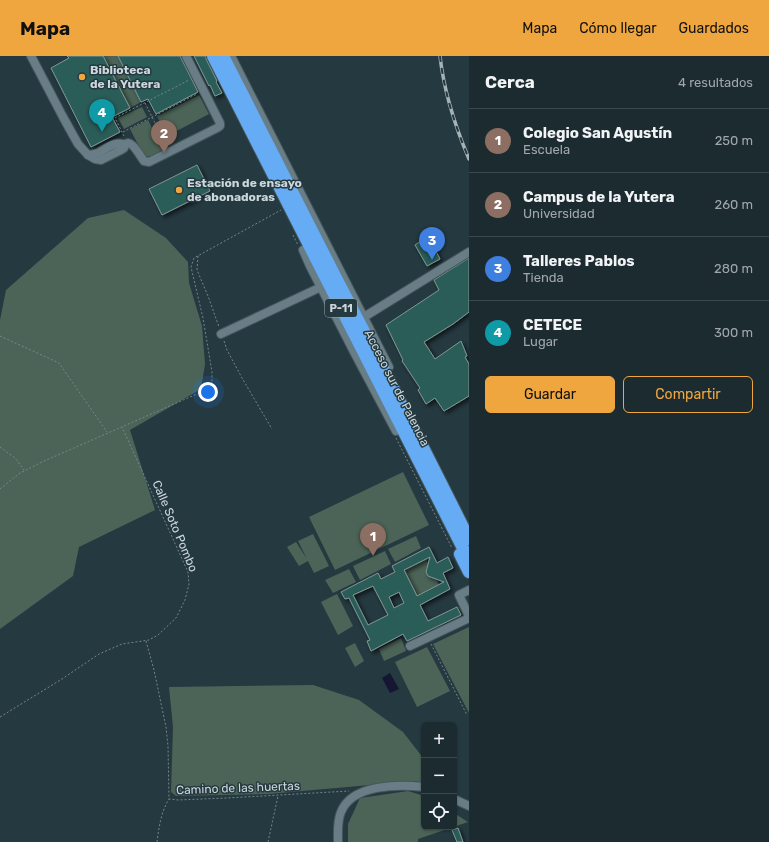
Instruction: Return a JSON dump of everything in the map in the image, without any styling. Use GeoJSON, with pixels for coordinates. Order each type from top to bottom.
{"type":"FeatureCollection","features":[{"type":"Feature","properties":{"kind":"highway","name":"Acceso sur de Palencia"},"geometry":{"type":"LineString","coordinates":[[213,56],[469,560]]}},
{"type":"Feature","properties":{"kind":"highway","name":"Acceso sur de Palencia"},"geometry":{"type":"LineString","coordinates":[[223,56],[469,539]]}},
{"type":"Feature","properties":{"kind":"highway"},"geometry":{"type":"LineString","coordinates":[[278,184],[287,215],[303,250]]}},
{"type":"Feature","properties":{"kind":"highway"},"geometry":{"type":"LineString","coordinates":[[389,367],[415,424],[428,458],[447,485],[469,528]]}},
{"type":"Feature","properties":{"kind":"highway"},"geometry":{"type":"LineString","coordinates":[[396,431],[416,468],[434,492],[446,526],[469,572]]}},
{"type":"Feature","properties":{"kind":"lane"},"geometry":{"type":"LineString","coordinates":[[31,56],[78,144],[88,155],[95,159],[101,160],[121,150],[126,144],[131,144],[144,161],[149,162],[220,126],[220,123],[186,56]]}},
{"type":"Feature","properties":{"kind":"lane"},"geometry":{"type":"LineString","coordinates":[[231,56],[389,367]]}},
{"type":"Feature","properties":{"kind":"lane"},"geometry":{"type":"LineString","coordinates":[[303,250],[396,431]]}},
{"type":"Feature","properties":{"kind":"lane"},"geometry":{"type":"LineString","coordinates":[[364,317],[469,252]]}},
{"type":"Feature","properties":{"kind":"lane"},"geometry":{"type":"LineString","coordinates":[[221,334],[321,287]]}},
{"type":"Feature","properties":{"kind":"lane"},"geometry":{"type":"LineString","coordinates":[[410,646],[469,617],[459,595],[469,590]]}},
{"type":"Feature","properties":{"kind":"lane"},"geometry":{"type":"LineString","coordinates":[[338,842],[338,822],[341,811],[351,798],[361,792],[377,788],[421,787]]}},
{"type":"Feature","properties":{"kind":"lane"},"geometry":{"type":"LineString","coordinates":[[457,800],[469,806]]}},
{"type":"Feature","properties":{"kind":"path"},"geometry":{"type":"LineString","coordinates":[[126,144],[115,118],[196,76]]}},
{"type":"Feature","properties":{"kind":"path"},"geometry":{"type":"LineString","coordinates":[[122,132],[204,91]]}},
{"type":"Feature","properties":{"kind":"path"},"geometry":{"type":"LineString","coordinates":[[145,102],[169,152]]}},
{"type":"Feature","properties":{"kind":"path"},"geometry":{"type":"LineString","coordinates":[[0,489],[20,473],[206,390],[212,382],[212,372],[203,318],[191,267],[194,258],[285,208]]}},
{"type":"Feature","properties":{"kind":"path"},"geometry":{"type":"LineString","coordinates":[[198,256],[197,270],[227,350],[272,429]]}},
{"type":"Feature","properties":{"kind":"path"},"geometry":{"type":"LineString","coordinates":[[0,336],[59,363],[108,434]]}},
{"type":"Feature","properties":{"kind":"path","name":"Calle Soto Pombo"},"geometry":{"type":"LineString","coordinates":[[122,427],[188,572],[189,584],[185,600],[176,618],[158,635],[146,641]]}},
{"type":"Feature","properties":{"kind":"path"},"geometry":{"type":"LineString","coordinates":[[0,447],[15,458],[25,471]]}},
{"type":"Feature","properties":{"kind":"path"},"geometry":{"type":"LineString","coordinates":[[427,638],[467,715]]}},
{"type":"Feature","properties":{"kind":"path"},"geometry":{"type":"LineString","coordinates":[[0,717],[100,654],[122,644],[146,641]]}},
{"type":"Feature","properties":{"kind":"path","name":"Camino de las huertas"},"geometry":{"type":"LineString","coordinates":[[146,641],[154,670],[166,727],[168,746],[169,799],[178,800],[278,796],[349,791]]}},
{"type":"Feature","properties":{"kind":"path"},"geometry":{"type":"LineString","coordinates":[[268,842],[278,796]]}},
{"type":"Feature","properties":{"kind":"path"},"geometry":{"type":"LineString","coordinates":[[157,842],[160,821],[165,805],[169,799]]}},
{"type":"Feature","properties":{"kind":"green space"},"geometry":{"type":"Polygon","coordinates":[[[103,56],[118,56],[141,102],[130,108],[103,56]]]}},
{"type":"Feature","properties":{"kind":"green space"},"geometry":{"type":"Polygon","coordinates":[[[199,95],[209,114],[167,136],[157,116],[199,95]]]}},
{"type":"Feature","properties":{"kind":"green space"},"geometry":{"type":"Polygon","coordinates":[[[142,107],[147,117],[124,129],[118,118],[142,107]]]}},
{"type":"Feature","properties":{"kind":"green space"},"geometry":{"type":"Polygon","coordinates":[[[148,120],[163,150],[151,156],[146,156],[143,154],[130,129],[148,120]]]}},
{"type":"Feature","properties":{"kind":"green space"},"geometry":{"type":"Polygon","coordinates":[[[124,210],[166,238],[188,262],[189,283],[202,326],[205,364],[201,389],[130,430],[155,510],[79,547],[73,576],[0,629],[0,320],[6,290],[88,218],[124,210]]]}},
{"type":"Feature","properties":{"kind":"green space"},"geometry":{"type":"Polygon","coordinates":[[[403,472],[429,525],[335,570],[309,517],[403,472]]]}},
{"type":"Feature","properties":{"kind":"green space"},"geometry":{"type":"Polygon","coordinates":[[[313,534],[329,566],[314,573],[308,561],[299,566],[287,547],[296,542],[307,559],[298,541],[313,534]]]}},
{"type":"Feature","properties":{"kind":"green space"},"geometry":{"type":"Polygon","coordinates":[[[416,536],[421,548],[395,562],[388,549],[416,536]]]}},
{"type":"Feature","properties":{"kind":"green space"},"geometry":{"type":"Polygon","coordinates":[[[385,551],[391,564],[360,580],[353,566],[385,551]]]}},
{"type":"Feature","properties":{"kind":"green space"},"geometry":{"type":"Polygon","coordinates":[[[426,559],[430,567],[426,573],[428,576],[433,578],[435,577],[439,585],[417,596],[404,570],[426,559]]]}},
{"type":"Feature","properties":{"kind":"green space"},"geometry":{"type":"Polygon","coordinates":[[[349,569],[356,582],[333,593],[325,580],[349,569]]]}},
{"type":"Feature","properties":{"kind":"green space"},"geometry":{"type":"Polygon","coordinates":[[[337,594],[353,626],[338,635],[321,602],[337,594]]]}},
{"type":"Feature","properties":{"kind":"green space"},"geometry":{"type":"Polygon","coordinates":[[[469,627],[469,713],[433,644],[469,627]]]}},
{"type":"Feature","properties":{"kind":"green space"},"geometry":{"type":"Polygon","coordinates":[[[401,638],[406,651],[384,661],[379,649],[401,638]]]}},
{"type":"Feature","properties":{"kind":"green space"},"geometry":{"type":"Polygon","coordinates":[[[355,643],[364,661],[355,667],[345,648],[355,643]]]}},
{"type":"Feature","properties":{"kind":"green space"},"geometry":{"type":"Polygon","coordinates":[[[427,647],[450,691],[417,707],[395,662],[427,647]]]}},
{"type":"Feature","properties":{"kind":"green space"},"geometry":{"type":"Polygon","coordinates":[[[313,685],[359,700],[403,732],[421,755],[421,783],[416,781],[268,794],[176,796],[171,792],[173,727],[169,687],[313,685]]]}},
{"type":"Feature","properties":{"kind":"green space"},"geometry":{"type":"Polygon","coordinates":[[[408,791],[421,795],[421,830],[444,830],[418,839],[418,842],[348,842],[348,824],[360,798],[408,791]]]}},
{"type":"Feature","properties":{"kind":"green space"},"geometry":{"type":"Polygon","coordinates":[[[457,815],[468,822],[457,826],[457,815]]]}},
{"type":"Feature","properties":{"kind":"shaded area"},"geometry":{"type":"Polygon","coordinates":[[[390,673],[399,689],[390,693],[382,678],[390,673]]]}},
{"type":"Feature","properties":{"kind":"building"},"geometry":{"type":"Polygon","coordinates":[[[67,56],[103,56],[130,108],[112,117],[120,132],[91,147],[51,68],[69,58],[67,56]]]}},
{"type":"Feature","properties":{"kind":"building"},"geometry":{"type":"Polygon","coordinates":[[[118,56],[180,56],[198,92],[156,114],[148,99],[141,102],[118,56]]]}},
{"type":"Feature","properties":{"kind":"building"},"geometry":{"type":"Polygon","coordinates":[[[194,56],[206,56],[222,93],[215,96],[194,56]]]}},
{"type":"Feature","properties":{"kind":"building","name":"Estación de ensayo de abonadoras"},"geometry":{"type":"Polygon","coordinates":[[[197,165],[210,191],[162,215],[149,189],[197,165]]]}},
{"type":"Feature","properties":{"kind":"building"},"geometry":{"type":"Polygon","coordinates":[[[428,236],[440,259],[427,266],[415,245],[428,236]]]}},
{"type":"Feature","properties":{"kind":"building"},"geometry":{"type":"Polygon","coordinates":[[[469,258],[469,312],[424,342],[435,359],[461,341],[467,356],[465,357],[469,364],[469,396],[444,411],[435,398],[426,404],[418,390],[420,388],[402,361],[403,360],[386,325],[439,290],[434,280],[469,258]]]}},
{"type":"Feature","properties":{"kind":"building"},"geometry":{"type":"Polygon","coordinates":[[[429,547],[437,563],[448,557],[453,568],[443,573],[450,589],[420,605],[428,621],[457,607],[461,615],[407,641],[403,634],[371,651],[367,641],[370,640],[349,598],[345,599],[341,592],[378,573],[381,579],[395,572],[392,566],[429,547]],[[430,557],[404,570],[417,596],[444,582],[428,576],[426,572],[430,557]],[[373,586],[353,595],[368,625],[388,615],[373,586]],[[399,592],[389,597],[394,608],[404,603],[399,592]]]}},
{"type":"Feature","properties":{"kind":"building"},"geometry":{"type":"Polygon","coordinates":[[[457,828],[463,842],[457,842],[452,830],[457,830],[457,828]]]}},
{"type":"Feature","properties":{"kind":"railway"},"geometry":{"type":"LineString","coordinates":[[440,56],[444,83],[451,109],[469,159]]}},
{"type":"Feature","properties":{"kind":"place","name":"Biblioteca de la Yutera"},"geometry":{"type":"Point","coordinates":[82,77]}},
{"type":"Feature","properties":{"kind":"place","name":"CETECE"},"geometry":{"type":"Point","coordinates":[102,132]}},
{"type":"Feature","properties":{"kind":"place","name":"Campus de la Yutera"},"geometry":{"type":"Point","coordinates":[164,153]}},
{"type":"Feature","properties":{"kind":"place","name":"Estación de ensayo de abonadoras"},"geometry":{"type":"Point","coordinates":[179,190]}},
{"type":"Feature","properties":{"kind":"place","name":"Talleres Pablos"},"geometry":{"type":"Point","coordinates":[432,260]}},
{"type":"Feature","properties":{"kind":"place","name":"Colegio San Agustín"},"geometry":{"type":"Point","coordinates":[373,556]}}]}
